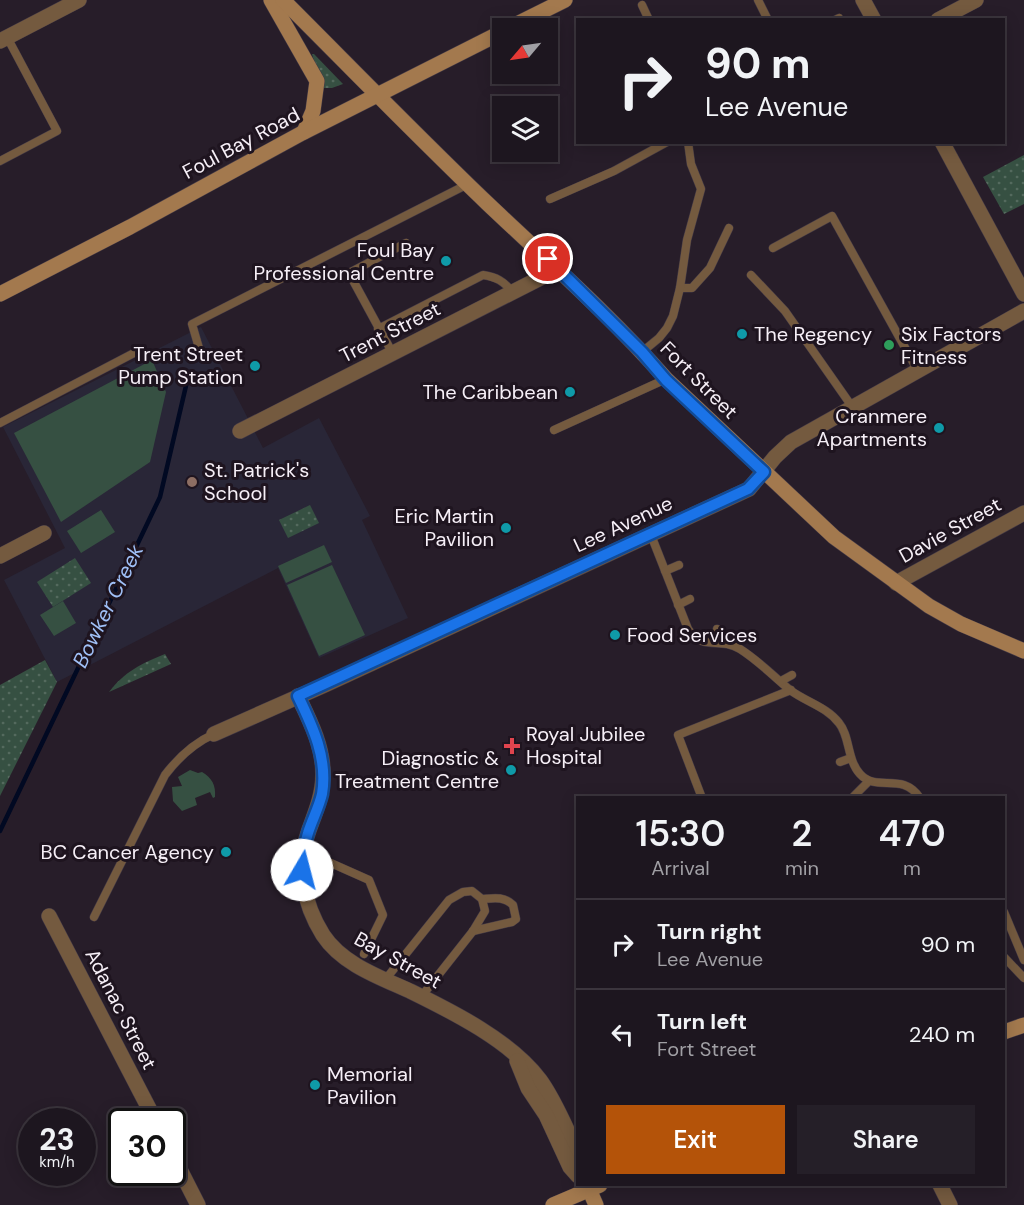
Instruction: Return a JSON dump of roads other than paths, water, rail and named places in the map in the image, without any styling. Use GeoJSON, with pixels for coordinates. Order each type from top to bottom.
{"type":"FeatureCollection","features":[{"type":"Feature","properties":{"kind":"main road"},"geometry":{"type":"LineString","coordinates":[[271,0],[317,81],[313,111],[304,132]]}},
{"type":"Feature","properties":{"kind":"main road","name":"Fort Street"},"geometry":{"type":"LineString","coordinates":[[284,0],[468,184],[642,352],[666,380],[834,537],[896,584],[961,624],[1024,651]]}},
{"type":"Feature","properties":{"kind":"main road"},"geometry":{"type":"LineString","coordinates":[[529,18],[566,0]]}},
{"type":"Feature","properties":{"kind":"main road","name":"Foul Bay Road"},"geometry":{"type":"LineString","coordinates":[[0,294],[130,227],[304,132],[492,37]]}},
{"type":"Feature","properties":{"kind":"main road"},"geometry":{"type":"LineString","coordinates":[[1005,1032],[1024,1025]]}},
{"type":"Feature","properties":{"kind":"main road"},"geometry":{"type":"LineString","coordinates":[[553,1205],[591,1186],[596,1205]]}},
{"type":"Feature","properties":{"kind":"street"},"geometry":{"type":"LineString","coordinates":[[4,39],[80,0]]}},
{"type":"Feature","properties":{"kind":"street"},"geometry":{"type":"LineString","coordinates":[[863,0],[873,18]]}},
{"type":"Feature","properties":{"kind":"street"},"geometry":{"type":"LineString","coordinates":[[942,18],[976,0]]}},
{"type":"Feature","properties":{"kind":"street"},"geometry":{"type":"LineString","coordinates":[[943,144],[1024,294]]}},
{"type":"Feature","properties":{"kind":"street","name":"Trent Street"},"geometry":{"type":"LineString","coordinates":[[240,431],[558,269]]}},
{"type":"Feature","properties":{"kind":"street","name":"Lee Avenue"},"geometry":{"type":"LineString","coordinates":[[214,734],[748,489],[791,442],[1024,311]]}},
{"type":"Feature","properties":{"kind":"street","name":"Davie Street"},"geometry":{"type":"LineString","coordinates":[[896,584],[1024,513]]}},
{"type":"Feature","properties":{"kind":"street"},"geometry":{"type":"LineString","coordinates":[[0,556],[44,533]]}},
{"type":"Feature","properties":{"kind":"street","name":"Bay Street"},"geometry":{"type":"LineString","coordinates":[[298,696],[315,732],[321,752],[323,773],[322,794],[303,852],[302,870],[308,903],[315,921],[334,948],[358,967],[469,1022],[493,1037],[515,1055],[539,1079],[552,1099],[576,1149]]}},
{"type":"Feature","properties":{"kind":"street","name":"Adanac Street"},"geometry":{"type":"LineString","coordinates":[[49,916],[149,1108]]}},
{"type":"Feature","properties":{"kind":"street","name":"Bay Street"},"geometry":{"type":"LineString","coordinates":[[515,1055],[528,1088],[546,1115],[570,1167],[576,1174]]}},
{"type":"Feature","properties":{"kind":"street"},"geometry":{"type":"LineString","coordinates":[[186,1181],[198,1205]]}},
{"type":"Feature","properties":{"kind":"street"},"geometry":{"type":"LineString","coordinates":[[940,1186],[950,1205]]}},
{"type":"Feature","properties":{"kind":"lane"},"geometry":{"type":"LineString","coordinates":[[758,0],[767,18]]}},
{"type":"Feature","properties":{"kind":"lane"},"geometry":{"type":"LineString","coordinates":[[642,5],[648,18]]}},
{"type":"Feature","properties":{"kind":"lane"},"geometry":{"type":"LineString","coordinates":[[0,161],[57,131],[4,39]]}},
{"type":"Feature","properties":{"kind":"lane"},"geometry":{"type":"LineString","coordinates":[[550,199],[614,171],[663,144]]}},
{"type":"Feature","properties":{"kind":"lane"},"geometry":{"type":"LineString","coordinates":[[642,352],[667,328],[673,316],[680,288],[687,240],[701,189],[692,164],[688,144]]}},
{"type":"Feature","properties":{"kind":"lane"},"geometry":{"type":"LineString","coordinates":[[199,348],[192,324],[468,184]]}},
{"type":"Feature","properties":{"kind":"lane"},"geometry":{"type":"LineString","coordinates":[[773,248],[832,216],[918,371]]}},
{"type":"Feature","properties":{"kind":"lane"},"geometry":{"type":"LineString","coordinates":[[680,288],[692,288],[710,267],[729,228]]}},
{"type":"Feature","properties":{"kind":"lane"},"geometry":{"type":"LineString","coordinates":[[393,354],[349,273],[406,243]]}},
{"type":"Feature","properties":{"kind":"lane"},"geometry":{"type":"LineString","coordinates":[[378,329],[483,275],[498,278],[512,292]]}},
{"type":"Feature","properties":{"kind":"lane"},"geometry":{"type":"LineString","coordinates":[[751,275],[785,311],[854,408]]}},
{"type":"Feature","properties":{"kind":"lane"},"geometry":{"type":"LineString","coordinates":[[0,423],[134,353]]}},
{"type":"Feature","properties":{"kind":"lane"},"geometry":{"type":"LineString","coordinates":[[554,430],[666,380]]}},
{"type":"Feature","properties":{"kind":"lane"},"geometry":{"type":"LineString","coordinates":[[651,535],[692,635],[702,642],[715,642],[737,647],[791,690],[822,709],[841,725],[851,758],[860,775],[869,781],[904,784],[918,796]]}},
{"type":"Feature","properties":{"kind":"lane"},"geometry":{"type":"LineString","coordinates":[[665,571],[679,565]]}},
{"type":"Feature","properties":{"kind":"lane"},"geometry":{"type":"LineString","coordinates":[[678,605],[690,599]]}},
{"type":"Feature","properties":{"kind":"lane"},"geometry":{"type":"LineString","coordinates":[[715,642],[717,629]]}},
{"type":"Feature","properties":{"kind":"lane"},"geometry":{"type":"LineString","coordinates":[[750,656],[758,651]]}},
{"type":"Feature","properties":{"kind":"lane"},"geometry":{"type":"LineString","coordinates":[[782,681],[792,675]]}},
{"type":"Feature","properties":{"kind":"lane"},"geometry":{"type":"LineString","coordinates":[[701,796],[678,735],[791,690]]}},
{"type":"Feature","properties":{"kind":"lane"},"geometry":{"type":"LineString","coordinates":[[94,917],[165,775],[196,744],[214,734]]}},
{"type":"Feature","properties":{"kind":"lane"},"geometry":{"type":"LineString","coordinates":[[840,762],[851,758]]}},
{"type":"Feature","properties":{"kind":"lane"},"geometry":{"type":"LineString","coordinates":[[854,796],[869,781]]}},
{"type":"Feature","properties":{"kind":"lane"},"geometry":{"type":"LineString","coordinates":[[324,860],[369,879],[383,915],[364,954]]}},
{"type":"Feature","properties":{"kind":"lane"},"geometry":{"type":"LineString","coordinates":[[385,980],[454,896],[472,891],[482,899],[485,911],[473,931],[421,997]]}},
{"type":"Feature","properties":{"kind":"lane"},"geometry":{"type":"LineString","coordinates":[[473,931],[512,922],[516,919],[513,905],[506,899],[482,899]]}},
{"type":"Feature","properties":{"kind":"lane"},"geometry":{"type":"LineString","coordinates":[[1005,914],[1024,960]]}},
{"type":"Feature","properties":{"kind":"lane"},"geometry":{"type":"LineString","coordinates":[[1005,958],[1024,978]]}},
{"type":"Feature","properties":{"kind":"waterway","name":"Bowker Creek"},"geometry":{"type":"LineString","coordinates":[[0,831],[160,497],[189,373]]}},
{"type":"Feature","properties":{"kind":"place","name":"Foul Bay Professional Centre"},"geometry":{"type":"Point","coordinates":[446,261]}},
{"type":"Feature","properties":{"kind":"place","name":"The Regency"},"geometry":{"type":"Point","coordinates":[742,334]}},
{"type":"Feature","properties":{"kind":"place","name":"Six Factors Fitness"},"geometry":{"type":"Point","coordinates":[889,345]}},
{"type":"Feature","properties":{"kind":"place","name":"Trent Street Pump Station"},"geometry":{"type":"Point","coordinates":[255,366]}},
{"type":"Feature","properties":{"kind":"place","name":"The Caribbean"},"geometry":{"type":"Point","coordinates":[570,392]}},
{"type":"Feature","properties":{"kind":"place","name":"Cranmere Apartments"},"geometry":{"type":"Point","coordinates":[939,428]}},
{"type":"Feature","properties":{"kind":"place","name":"St. Patrick's School"},"geometry":{"type":"Point","coordinates":[192,482]}},
{"type":"Feature","properties":{"kind":"place","name":"Eric Martin Pavilion"},"geometry":{"type":"Point","coordinates":[506,528]}},
{"type":"Feature","properties":{"kind":"place","name":"Food Services"},"geometry":{"type":"Point","coordinates":[615,635]}},
{"type":"Feature","properties":{"kind":"place","name":"Royal Jubilee Hospital"},"geometry":{"type":"Point","coordinates":[512,746]}},
{"type":"Feature","properties":{"kind":"place","name":"Diagnostic & Treatment Centre"},"geometry":{"type":"Point","coordinates":[511,770]}},
{"type":"Feature","properties":{"kind":"place","name":"BC Cancer Agency"},"geometry":{"type":"Point","coordinates":[226,852]}},
{"type":"Feature","properties":{"kind":"place","name":"Memorial Pavilion"},"geometry":{"type":"Point","coordinates":[315,1085]}}]}
